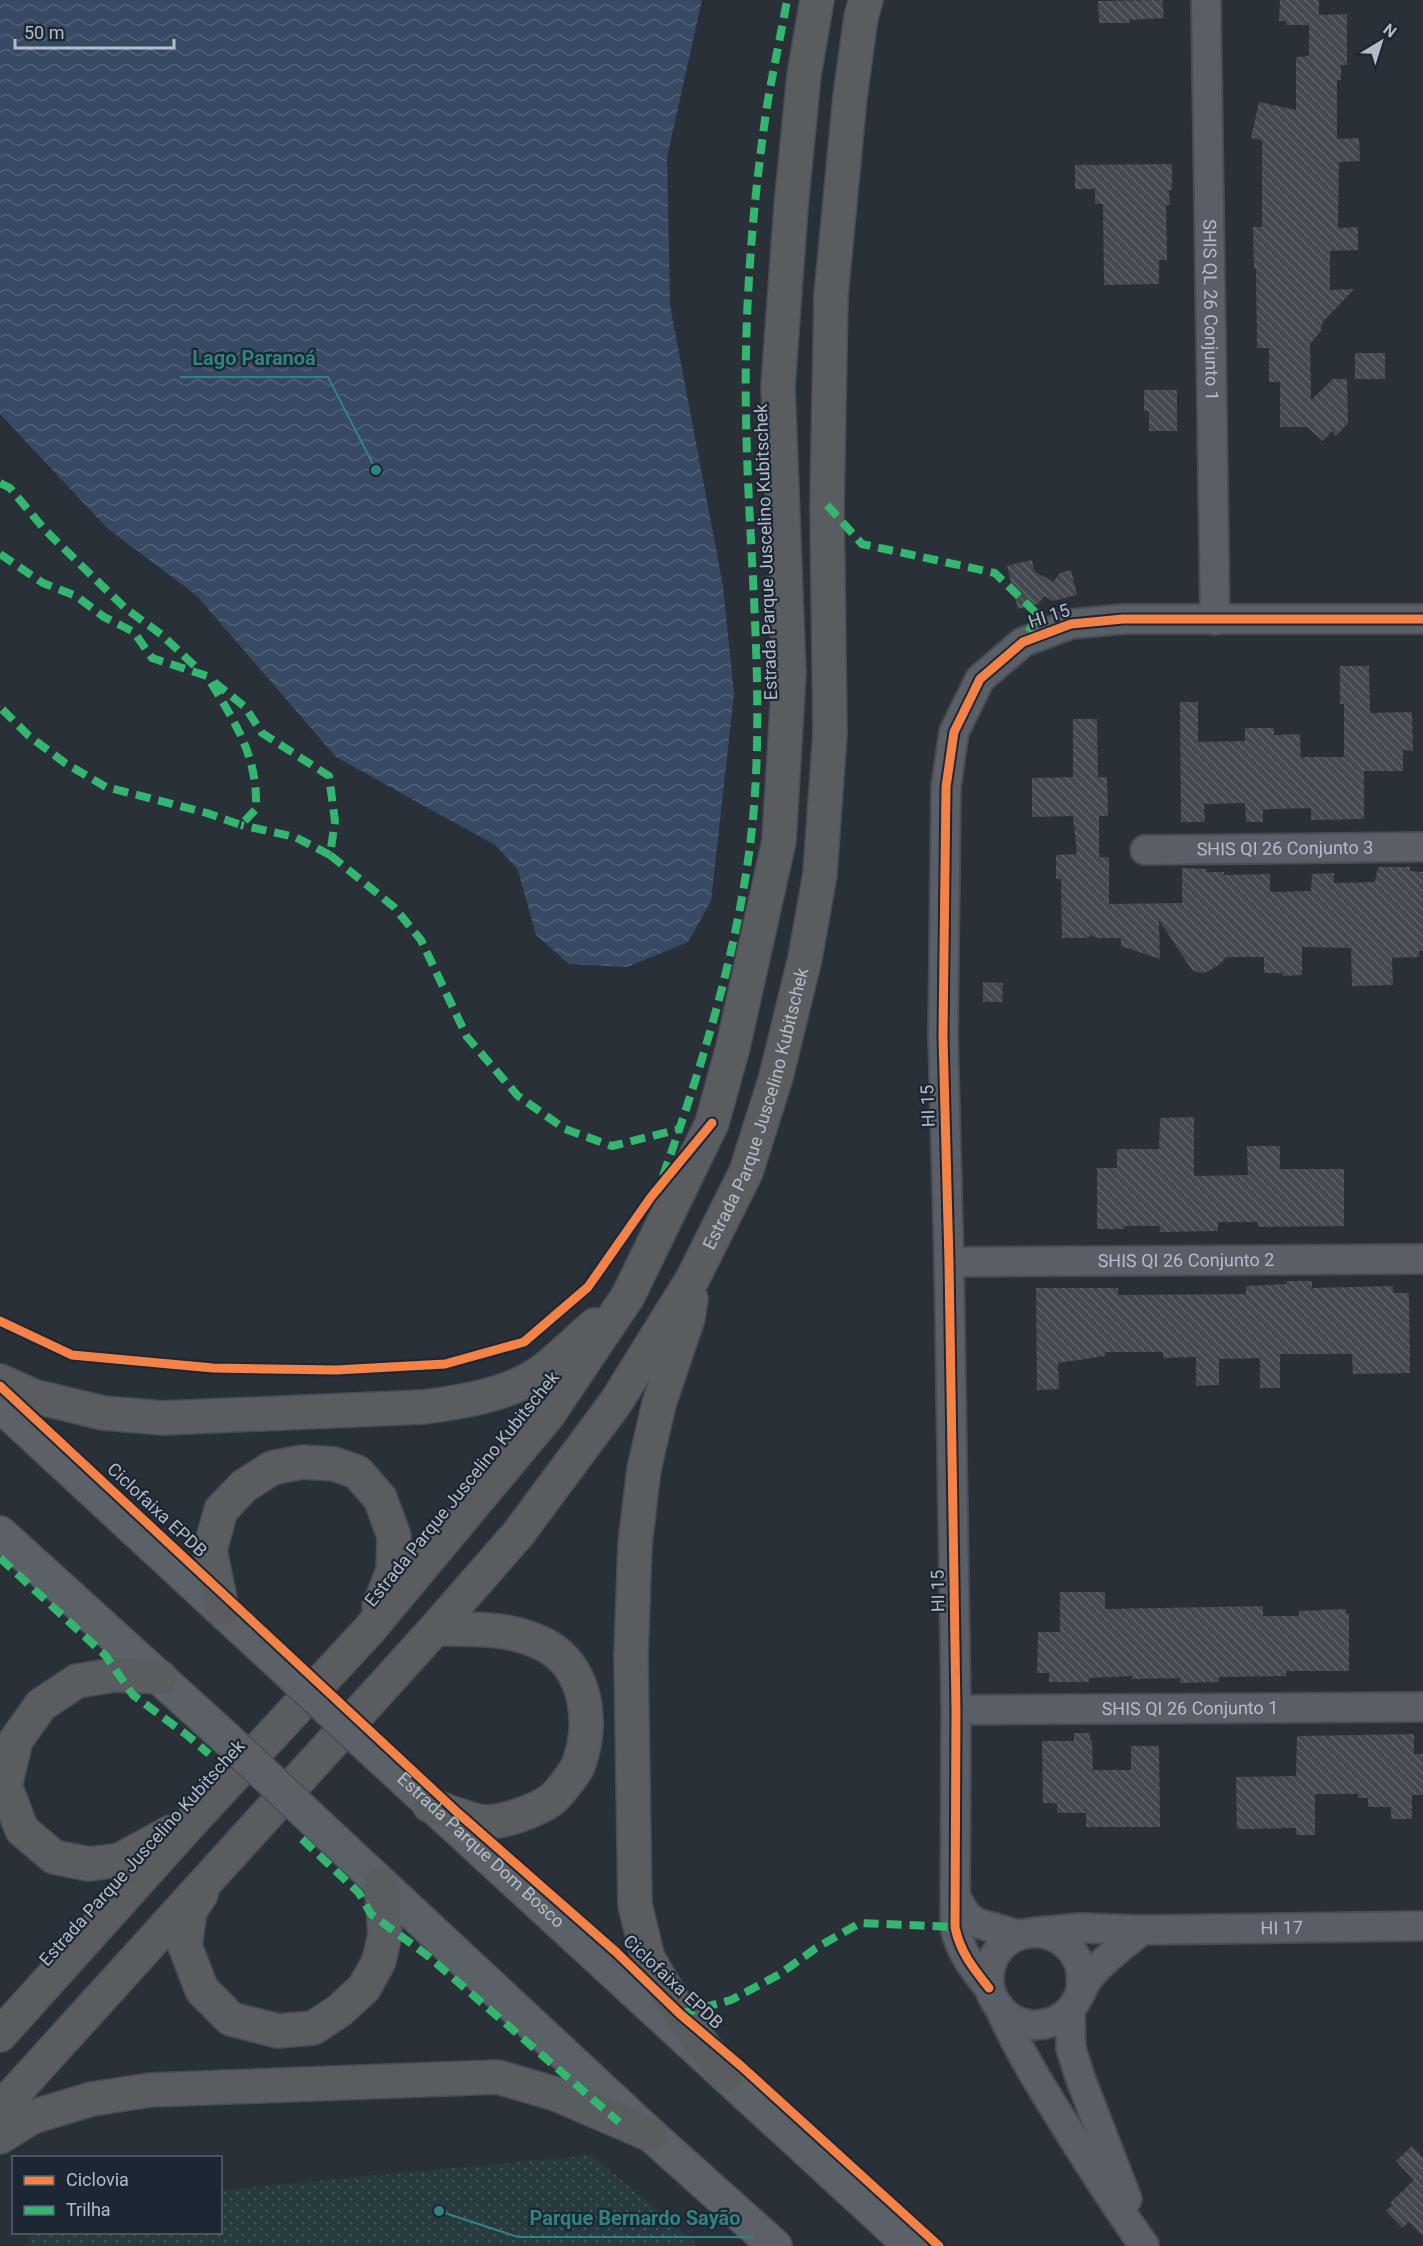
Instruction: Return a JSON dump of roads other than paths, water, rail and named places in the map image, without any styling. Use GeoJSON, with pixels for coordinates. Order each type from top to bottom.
{"type":"FeatureCollection","features":[{"type":"Feature","properties":{"kind":"highway","name":"Estrada Parque Juscelino Kubitschek"},"geometry":{"type":"LineString","coordinates":[[0,2035],[194,1819],[370,1629],[548,1415],[628,1296],[712,1123],[733,1047],[779,841],[789,674],[778,386],[790,207],[804,75],[818,0]]}},
{"type":"Feature","properties":{"kind":"highway","name":"Estrada Parque Juscelino Kubitschek"},"geometry":{"type":"LineString","coordinates":[[0,2109],[435,1629],[518,1534],[609,1412],[693,1278],[746,1172],[776,1077],[805,958],[820,874],[830,733],[827,505],[831,296],[850,97],[861,17],[866,0]]}},
{"type":"Feature","properties":{"kind":"highway"},"geometry":{"type":"LineString","coordinates":[[693,1278],[688,1318],[659,1404],[644,1469],[635,1544],[631,1655],[635,1905],[648,1958],[680,2014],[725,2075]]}},
{"type":"Feature","properties":{"kind":"highway"},"geometry":{"type":"LineString","coordinates":[[0,1381],[33,1395],[103,1413],[163,1418],[423,1407],[465,1402],[508,1388],[535,1376],[628,1296]]}},
{"type":"Feature","properties":{"kind":"highway"},"geometry":{"type":"LineString","coordinates":[[222,1609],[210,1550],[221,1510],[244,1486],[272,1468],[302,1462],[334,1464],[357,1472],[380,1498],[394,1536],[393,1571],[370,1629]]}},
{"type":"Feature","properties":{"kind":"highway"},"geometry":{"type":"LineString","coordinates":[[429,1804],[485,1822],[519,1816],[552,1800],[576,1770],[587,1732],[584,1698],[573,1668],[546,1645],[517,1633],[483,1629],[435,1629]]}},
{"type":"Feature","properties":{"kind":"highway"},"geometry":{"type":"LineString","coordinates":[[160,1677],[114,1675],[77,1681],[41,1705],[16,1740],[5,1786],[22,1830],[54,1857],[89,1864],[120,1860],[194,1819]]}},
{"type":"Feature","properties":{"kind":"highway"},"geometry":{"type":"LineString","coordinates":[[221,1864],[190,1911],[185,1946],[202,1990],[231,2019],[278,2031],[313,2028],[339,2011],[364,1988],[379,1961],[385,1934],[381,1884]]}},
{"type":"Feature","properties":{"kind":"highway"},"geometry":{"type":"LineString","coordinates":[[0,2137],[32,2117],[92,2099],[150,2090],[498,2078],[556,2094],[651,2135]]}},
{"type":"Feature","properties":{"kind":"main road","name":"Estrada Parque Dom Bosco"},"geometry":{"type":"LineString","coordinates":[[0,1405],[222,1609],[429,1804],[911,2246]]}},
{"type":"Feature","properties":{"kind":"main road"},"geometry":{"type":"LineString","coordinates":[[0,1533],[227,1738],[651,2135],[774,2246]]}},
{"type":"Feature","properties":{"kind":"street","name":"SHIS QL 26 Conjunto 1"},"geometry":{"type":"LineString","coordinates":[[1206,0],[1215,620]]}},
{"type":"Feature","properties":{"kind":"street","name":"HI 15"},"geometry":{"type":"LineString","coordinates":[[994,1999],[966,1959],[958,1942],[955,1927],[957,1899],[956,1710],[943,1036],[946,787],[954,732],[980,679],[1023,642],[1071,624],[1123,619],[1423,619]]}},
{"type":"Feature","properties":{"kind":"street","name":"SHIS QI 26 Conjunto 3"},"geometry":{"type":"LineString","coordinates":[[1145,850],[1423,847]]}},
{"type":"Feature","properties":{"kind":"street","name":"SHIS QI 26 Conjunto 2"},"geometry":{"type":"LineString","coordinates":[[949,1263],[1423,1259]]}},
{"type":"Feature","properties":{"kind":"street","name":"SHIS QI 26 Conjunto 1"},"geometry":{"type":"LineString","coordinates":[[956,1710],[1423,1707]]}},
{"type":"Feature","properties":{"kind":"street"},"geometry":{"type":"LineString","coordinates":[[957,1899],[967,1916],[977,1923],[1027,1934],[1056,1937],[1072,1950],[1081,1968],[1075,2000],[1071,2049],[1144,2246]]}},
{"type":"Feature","properties":{"kind":"street","name":"HI 17"},"geometry":{"type":"LineString","coordinates":[[1027,1934],[1080,1928],[1142,1930],[1423,1926]]}},
{"type":"Feature","properties":{"kind":"street"},"geometry":{"type":"LineString","coordinates":[[994,1999],[1015,2021],[1034,2026],[1053,2022],[1075,2000],[1105,1961],[1142,1930]]}},
{"type":"Feature","properties":{"kind":"street"},"geometry":{"type":"LineString","coordinates":[[1027,1934],[1004,1943],[994,1956],[989,1971],[994,1999],[1018,2050],[1113,2203],[1144,2246]]}},
{"type":"Feature","properties":{"kind":"water"},"geometry":{"type":"Polygon","coordinates":[[[0,0],[702,0],[667,157],[670,305],[723,586],[734,694],[711,901],[688,942],[627,967],[569,964],[536,935],[518,870],[495,845],[336,757],[196,595],[107,528],[0,414],[0,0]]]}},
{"type":"Feature","properties":{"kind":"place","name":"Lago Paranoá"},"geometry":{"type":"Point","coordinates":[376,470]}},
{"type":"Feature","properties":{"kind":"place","name":"Parque Bernardo Sayão"},"geometry":{"type":"Point","coordinates":[439,2211]}}]}
